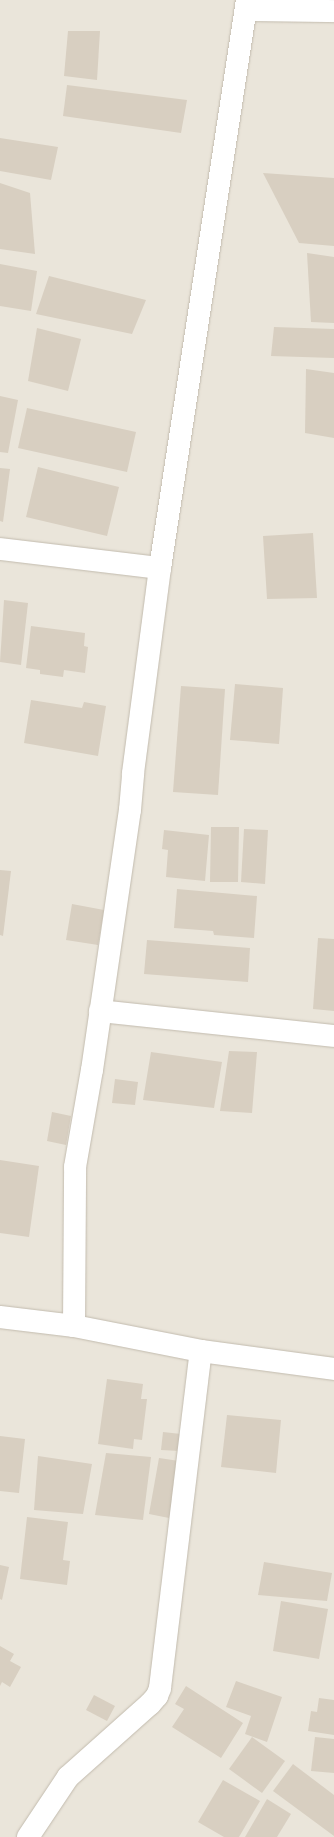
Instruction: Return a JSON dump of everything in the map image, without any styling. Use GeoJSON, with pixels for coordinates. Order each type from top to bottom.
{"type":"FeatureCollection","features":[{"type":"Feature","properties":{"kind":"street"},"geometry":{"type":"LineString","coordinates":[[74,1326],[75,1167],[92,1070],[130,810],[133,773],[160,568],[247,5],[334,12]]}},
{"type":"Feature","properties":{"kind":"street"},"geometry":{"type":"LineString","coordinates":[[0,549],[160,568]]}},
{"type":"Feature","properties":{"kind":"street"},"geometry":{"type":"LineString","coordinates":[[100,1011],[334,1036]]}},
{"type":"Feature","properties":{"kind":"street"},"geometry":{"type":"LineString","coordinates":[[0,1317],[74,1326],[201,1351],[334,1369]]}},
{"type":"Feature","properties":{"kind":"street"},"geometry":{"type":"LineString","coordinates":[[28,1837],[68,1777],[150,1704],[157,1696],[160,1688],[201,1351]]}},
{"type":"Feature","properties":{"kind":"shaded area"},"geometry":{"type":"Polygon","coordinates":[[[0,0],[334,0],[334,1837],[0,1837],[0,0]]]}},
{"type":"Feature","properties":{"kind":"building"},"geometry":{"type":"Polygon","coordinates":[[[68,31],[100,31],[97,80],[64,76],[68,31]]]}},
{"type":"Feature","properties":{"kind":"building"},"geometry":{"type":"Polygon","coordinates":[[[67,85],[187,100],[181,133],[63,116],[67,85]]]}},
{"type":"Feature","properties":{"kind":"building"},"geometry":{"type":"Polygon","coordinates":[[[0,138],[58,147],[51,180],[0,171],[0,138]]]}},
{"type":"Feature","properties":{"kind":"building"},"geometry":{"type":"Polygon","coordinates":[[[263,173],[334,178],[334,246],[299,243],[263,173]]]}},
{"type":"Feature","properties":{"kind":"building"},"geometry":{"type":"Polygon","coordinates":[[[0,183],[30,193],[35,254],[0,249],[0,183]]]}},
{"type":"Feature","properties":{"kind":"building"},"geometry":{"type":"Polygon","coordinates":[[[307,253],[334,257],[334,323],[311,322],[307,253]]]}},
{"type":"Feature","properties":{"kind":"building"},"geometry":{"type":"Polygon","coordinates":[[[0,264],[37,271],[31,311],[0,306],[0,264]]]}},
{"type":"Feature","properties":{"kind":"building"},"geometry":{"type":"Polygon","coordinates":[[[49,276],[146,300],[132,334],[36,314],[49,276]]]}},
{"type":"Feature","properties":{"kind":"building"},"geometry":{"type":"Polygon","coordinates":[[[274,327],[334,329],[334,358],[271,356],[274,327]]]}},
{"type":"Feature","properties":{"kind":"building"},"geometry":{"type":"Polygon","coordinates":[[[37,328],[81,339],[68,391],[28,381],[37,328]]]}},
{"type":"Feature","properties":{"kind":"building"},"geometry":{"type":"Polygon","coordinates":[[[306,369],[334,373],[334,438],[305,433],[306,369]]]}},
{"type":"Feature","properties":{"kind":"building"},"geometry":{"type":"Polygon","coordinates":[[[0,396],[18,400],[8,453],[0,452],[0,396]]]}},
{"type":"Feature","properties":{"kind":"building"},"geometry":{"type":"Polygon","coordinates":[[[27,408],[136,432],[127,472],[18,448],[27,408]]]}},
{"type":"Feature","properties":{"kind":"building"},"geometry":{"type":"Polygon","coordinates":[[[38,467],[119,487],[107,536],[26,517],[38,467]]]}},
{"type":"Feature","properties":{"kind":"building"},"geometry":{"type":"Polygon","coordinates":[[[0,468],[10,469],[3,522],[0,521],[0,468]]]}},
{"type":"Feature","properties":{"kind":"building"},"geometry":{"type":"Polygon","coordinates":[[[313,533],[317,598],[267,599],[263,536],[313,533]]]}},
{"type":"Feature","properties":{"kind":"building"},"geometry":{"type":"Polygon","coordinates":[[[4,600],[28,603],[21,665],[0,662],[4,600]]]}},
{"type":"Feature","properties":{"kind":"building"},"geometry":{"type":"Polygon","coordinates":[[[31,626],[85,633],[84,646],[88,647],[85,673],[64,670],[63,677],[40,674],[40,670],[26,668],[31,626]]]}},
{"type":"Feature","properties":{"kind":"building"},"geometry":{"type":"Polygon","coordinates":[[[235,684],[283,688],[279,744],[230,740],[235,684]]]}},
{"type":"Feature","properties":{"kind":"building"},"geometry":{"type":"Polygon","coordinates":[[[181,686],[225,689],[218,795],[173,792],[181,686]]]}},
{"type":"Feature","properties":{"kind":"building"},"geometry":{"type":"Polygon","coordinates":[[[31,700],[82,708],[84,702],[106,706],[98,756],[24,743],[31,700]]]}},
{"type":"Feature","properties":{"kind":"building"},"geometry":{"type":"Polygon","coordinates":[[[211,827],[239,827],[238,882],[210,882],[211,827]]]}},
{"type":"Feature","properties":{"kind":"building"},"geometry":{"type":"Polygon","coordinates":[[[244,829],[268,830],[265,884],[241,882],[244,829]]]}},
{"type":"Feature","properties":{"kind":"building"},"geometry":{"type":"Polygon","coordinates":[[[164,830],[209,835],[205,881],[166,877],[168,850],[162,849],[164,830]]]}},
{"type":"Feature","properties":{"kind":"building"},"geometry":{"type":"Polygon","coordinates":[[[0,870],[11,871],[3,936],[0,935],[0,870]]]}},
{"type":"Feature","properties":{"kind":"building"},"geometry":{"type":"Polygon","coordinates":[[[177,889],[257,896],[254,938],[214,935],[213,931],[174,928],[177,889]]]}},
{"type":"Feature","properties":{"kind":"building"},"geometry":{"type":"Polygon","coordinates":[[[72,904],[104,910],[98,945],[66,940],[72,904]]]}},
{"type":"Feature","properties":{"kind":"building"},"geometry":{"type":"Polygon","coordinates":[[[318,938],[334,939],[334,1011],[313,1009],[318,938]]]}},
{"type":"Feature","properties":{"kind":"building"},"geometry":{"type":"Polygon","coordinates":[[[147,940],[250,948],[248,982],[144,974],[147,940]]]}},
{"type":"Feature","properties":{"kind":"building"},"geometry":{"type":"Polygon","coordinates":[[[229,1051],[257,1052],[252,1113],[220,1111],[229,1051]]]}},
{"type":"Feature","properties":{"kind":"building"},"geometry":{"type":"Polygon","coordinates":[[[151,1052],[222,1062],[214,1108],[143,1100],[151,1052]]]}},
{"type":"Feature","properties":{"kind":"building"},"geometry":{"type":"Polygon","coordinates":[[[115,1079],[138,1082],[135,1105],[112,1103],[115,1079]]]}},
{"type":"Feature","properties":{"kind":"building"},"geometry":{"type":"Polygon","coordinates":[[[52,1112],[71,1116],[66,1145],[47,1141],[52,1112]]]}},
{"type":"Feature","properties":{"kind":"building"},"geometry":{"type":"Polygon","coordinates":[[[0,1160],[39,1166],[29,1237],[0,1233],[0,1160]]]}},
{"type":"Feature","properties":{"kind":"building"},"geometry":{"type":"Polygon","coordinates":[[[107,1379],[143,1384],[141,1399],[147,1399],[142,1440],[134,1439],[133,1449],[98,1444],[107,1379]]]}},
{"type":"Feature","properties":{"kind":"building"},"geometry":{"type":"Polygon","coordinates":[[[227,1415],[281,1420],[276,1473],[221,1467],[227,1415]]]}},
{"type":"Feature","properties":{"kind":"building"},"geometry":{"type":"Polygon","coordinates":[[[163,1432],[181,1434],[180,1451],[161,1450],[163,1432]]]}},
{"type":"Feature","properties":{"kind":"building"},"geometry":{"type":"Polygon","coordinates":[[[0,1436],[25,1439],[19,1493],[0,1491],[0,1436]]]}},
{"type":"Feature","properties":{"kind":"building"},"geometry":{"type":"Polygon","coordinates":[[[106,1453],[151,1457],[143,1520],[95,1515],[106,1453]]]}},
{"type":"Feature","properties":{"kind":"building"},"geometry":{"type":"Polygon","coordinates":[[[38,1456],[92,1464],[83,1514],[34,1510],[38,1456]]]}},
{"type":"Feature","properties":{"kind":"building"},"geometry":{"type":"Polygon","coordinates":[[[159,1458],[179,1461],[169,1518],[149,1514],[159,1458]]]}},
{"type":"Feature","properties":{"kind":"building"},"geometry":{"type":"Polygon","coordinates":[[[27,1517],[68,1522],[63,1560],[70,1561],[67,1585],[20,1579],[27,1517]]]}},
{"type":"Feature","properties":{"kind":"building"},"geometry":{"type":"Polygon","coordinates":[[[264,1562],[332,1573],[327,1601],[258,1595],[264,1562]]]}},
{"type":"Feature","properties":{"kind":"building"},"geometry":{"type":"Polygon","coordinates":[[[0,1565],[9,1567],[2,1600],[0,1599],[0,1565]]]}},
{"type":"Feature","properties":{"kind":"building"},"geometry":{"type":"Polygon","coordinates":[[[281,1601],[328,1609],[319,1659],[273,1651],[281,1601]]]}},
{"type":"Feature","properties":{"kind":"building"},"geometry":{"type":"Polygon","coordinates":[[[0,1646],[14,1654],[10,1661],[21,1667],[10,1687],[2,1682],[0,1686],[0,1646]]]}},
{"type":"Feature","properties":{"kind":"building"},"geometry":{"type":"Polygon","coordinates":[[[236,1681],[282,1697],[267,1742],[245,1734],[251,1716],[226,1707],[236,1681]]]}},
{"type":"Feature","properties":{"kind":"building"},"geometry":{"type":"Polygon","coordinates":[[[186,1686],[243,1723],[221,1758],[172,1727],[184,1709],[175,1704],[186,1686]]]}},
{"type":"Feature","properties":{"kind":"building"},"geometry":{"type":"Polygon","coordinates":[[[94,1695],[115,1706],[107,1721],[86,1710],[94,1695]]]}},
{"type":"Feature","properties":{"kind":"building"},"geometry":{"type":"Polygon","coordinates":[[[319,1698],[334,1700],[334,1735],[308,1731],[311,1711],[317,1712],[319,1698]]]}},
{"type":"Feature","properties":{"kind":"building"},"geometry":{"type":"Polygon","coordinates":[[[252,1737],[285,1761],[262,1793],[229,1769],[252,1737]]]}},
{"type":"Feature","properties":{"kind":"building"},"geometry":{"type":"Polygon","coordinates":[[[315,1737],[334,1739],[334,1773],[311,1771],[315,1737]]]}},
{"type":"Feature","properties":{"kind":"building"},"geometry":{"type":"Polygon","coordinates":[[[293,1764],[334,1795],[334,1836],[273,1791],[293,1764]]]}},
{"type":"Feature","properties":{"kind":"building"},"geometry":{"type":"Polygon","coordinates":[[[223,1780],[260,1801],[239,1837],[224,1837],[198,1822],[223,1780]]]}},
{"type":"Feature","properties":{"kind":"building"},"geometry":{"type":"Polygon","coordinates":[[[267,1799],[291,1814],[277,1837],[245,1837],[267,1799]]]}}]}
